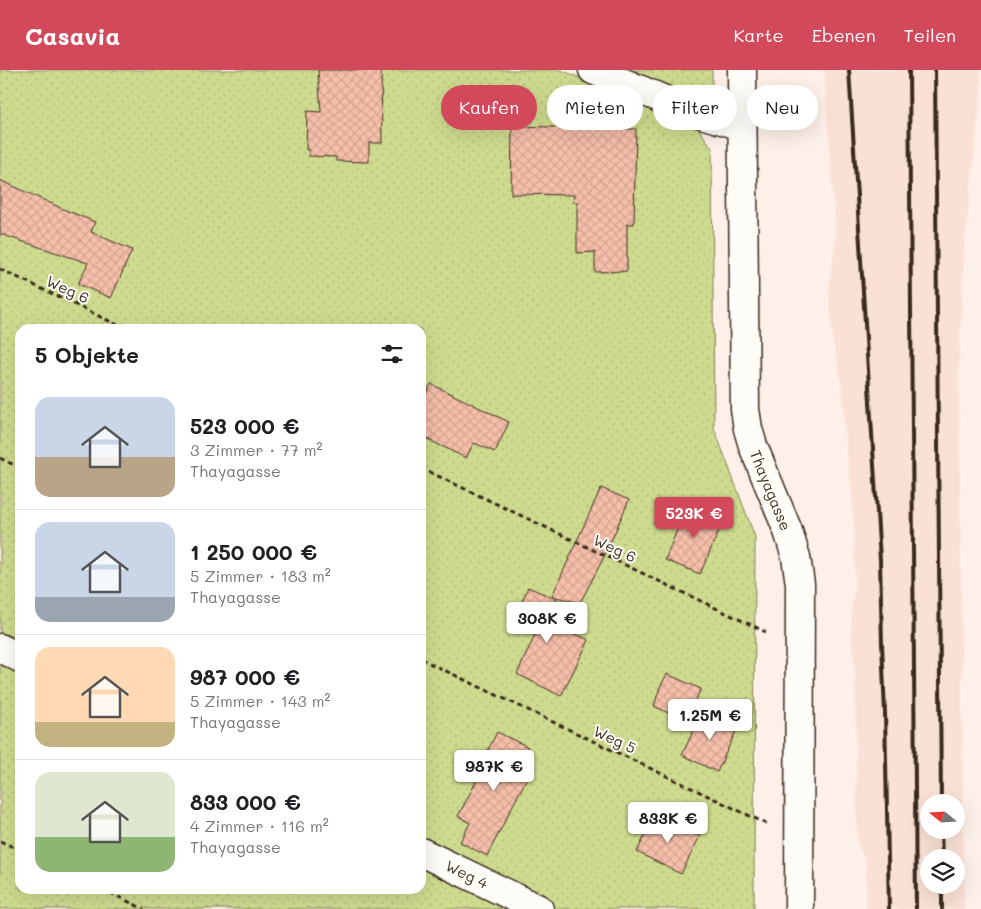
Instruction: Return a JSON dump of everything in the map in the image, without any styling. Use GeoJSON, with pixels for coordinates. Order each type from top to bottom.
{"type":"FeatureCollection","features":[{"type":"Feature","properties":{"kind":"street"},"geometry":{"type":"LineString","coordinates":[[593,70],[691,111],[742,126]]}},
{"type":"Feature","properties":{"kind":"street","name":"Thayagasse"},"geometry":{"type":"LineString","coordinates":[[742,70],[745,410],[753,446],[788,531],[796,557],[800,584],[798,909]]}},
{"type":"Feature","properties":{"kind":"street"},"geometry":{"type":"LineString","coordinates":[[0,648],[15,656]]}},
{"type":"Feature","properties":{"kind":"street","name":"Weg 4"},"geometry":{"type":"LineString","coordinates":[[426,854],[539,909]]}},
{"type":"Feature","properties":{"kind":"path","name":"Weg 6"},"geometry":{"type":"LineString","coordinates":[[0,269],[116,324]]}},
{"type":"Feature","properties":{"kind":"path"},"geometry":{"type":"LineString","coordinates":[[0,458],[15,466]]}},
{"type":"Feature","properties":{"kind":"path","name":"Weg 6"},"geometry":{"type":"LineString","coordinates":[[426,470],[800,648]]}},
{"type":"Feature","properties":{"kind":"path","name":"Weg 5"},"geometry":{"type":"LineString","coordinates":[[426,661],[799,839]]}},
{"type":"Feature","properties":{"kind":"path"},"geometry":{"type":"LineString","coordinates":[[0,841],[15,848]]}},
{"type":"Feature","properties":{"kind":"path"},"geometry":{"type":"LineString","coordinates":[[112,894],[144,909]]}},
{"type":"Feature","properties":{"kind":"shaded area"},"geometry":{"type":"Polygon","coordinates":[[[824,70],[981,70],[981,92],[964,251],[959,363],[963,794],[920,794],[920,839],[963,839],[963,849],[920,849],[920,894],[964,894],[964,909],[866,909],[866,864],[857,842],[855,665],[851,637],[851,610],[855,584],[854,525],[843,396],[833,344],[829,289],[836,236],[824,70]]]}},
{"type":"Feature","properties":{"kind":"green space"},"geometry":{"type":"Polygon","coordinates":[[[0,70],[561,70],[596,85],[547,85],[547,130],[643,130],[643,105],[653,109],[653,130],[699,130],[712,148],[714,428],[755,537],[754,909],[0,909],[0,70]]]}},
{"type":"Feature","properties":{"kind":"green space"},"geometry":{"type":"Polygon","coordinates":[[[632,70],[712,70],[712,85],[668,85],[632,70]]]}},
{"type":"Feature","properties":{"kind":"building"},"geometry":{"type":"Polygon","coordinates":[[[318,70],[381,70],[382,143],[369,143],[369,162],[336,161],[336,157],[309,156],[309,150],[306,150],[307,111],[321,112],[318,70]]]}},
{"type":"Feature","properties":{"kind":"building"},"geometry":{"type":"Polygon","coordinates":[[[537,127],[547,127],[547,130],[636,130],[634,224],[627,224],[627,271],[595,272],[595,252],[577,253],[577,202],[573,202],[574,195],[511,194],[512,130],[537,130],[537,127]]]}},
{"type":"Feature","properties":{"kind":"building"},"geometry":{"type":"Polygon","coordinates":[[[0,180],[95,222],[91,232],[132,250],[111,298],[78,284],[88,263],[0,234],[0,180]]]}},
{"type":"Feature","properties":{"kind":"building"},"geometry":{"type":"Polygon","coordinates":[[[431,384],[509,422],[495,452],[474,443],[466,458],[426,438],[426,394],[431,384]]]}},
{"type":"Feature","properties":{"kind":"building"},"geometry":{"type":"Polygon","coordinates":[[[601,488],[629,500],[605,555],[580,603],[552,596],[601,488]]]}},
{"type":"Feature","properties":{"kind":"building"},"geometry":{"type":"Polygon","coordinates":[[[688,502],[712,514],[711,519],[722,524],[700,574],[665,560],[688,502]]]}},
{"type":"Feature","properties":{"kind":"building"},"geometry":{"type":"Polygon","coordinates":[[[528,587],[558,600],[550,623],[589,640],[561,696],[517,674],[535,635],[512,625],[528,587]]]}},
{"type":"Feature","properties":{"kind":"building"},"geometry":{"type":"Polygon","coordinates":[[[667,674],[701,689],[685,721],[654,706],[660,687],[667,674]]]}},
{"type":"Feature","properties":{"kind":"building"},"geometry":{"type":"Polygon","coordinates":[[[703,710],[738,727],[717,772],[682,755],[703,710]]]}},
{"type":"Feature","properties":{"kind":"building"},"geometry":{"type":"Polygon","coordinates":[[[497,732],[528,747],[522,761],[533,766],[487,856],[460,842],[470,823],[458,816],[476,782],[473,780],[497,732]]]}},
{"type":"Feature","properties":{"kind":"building"},"geometry":{"type":"Polygon","coordinates":[[[655,814],[700,836],[681,874],[637,852],[655,814]]]}},
{"type":"Feature","properties":{"kind":"railway"},"geometry":{"type":"LineString","coordinates":[[849,70],[880,560],[889,909]]}},
{"type":"Feature","properties":{"kind":"railway"},"geometry":{"type":"LineString","coordinates":[[909,70],[916,909]]}},
{"type":"Feature","properties":{"kind":"railway"},"geometry":{"type":"LineString","coordinates":[[935,70],[941,794]]}},
{"type":"Feature","properties":{"kind":"railway"},"geometry":{"type":"LineString","coordinates":[[941,839],[942,849]]}},
{"type":"Feature","properties":{"kind":"railway"},"geometry":{"type":"LineString","coordinates":[[942,894],[942,909]]}}]}
